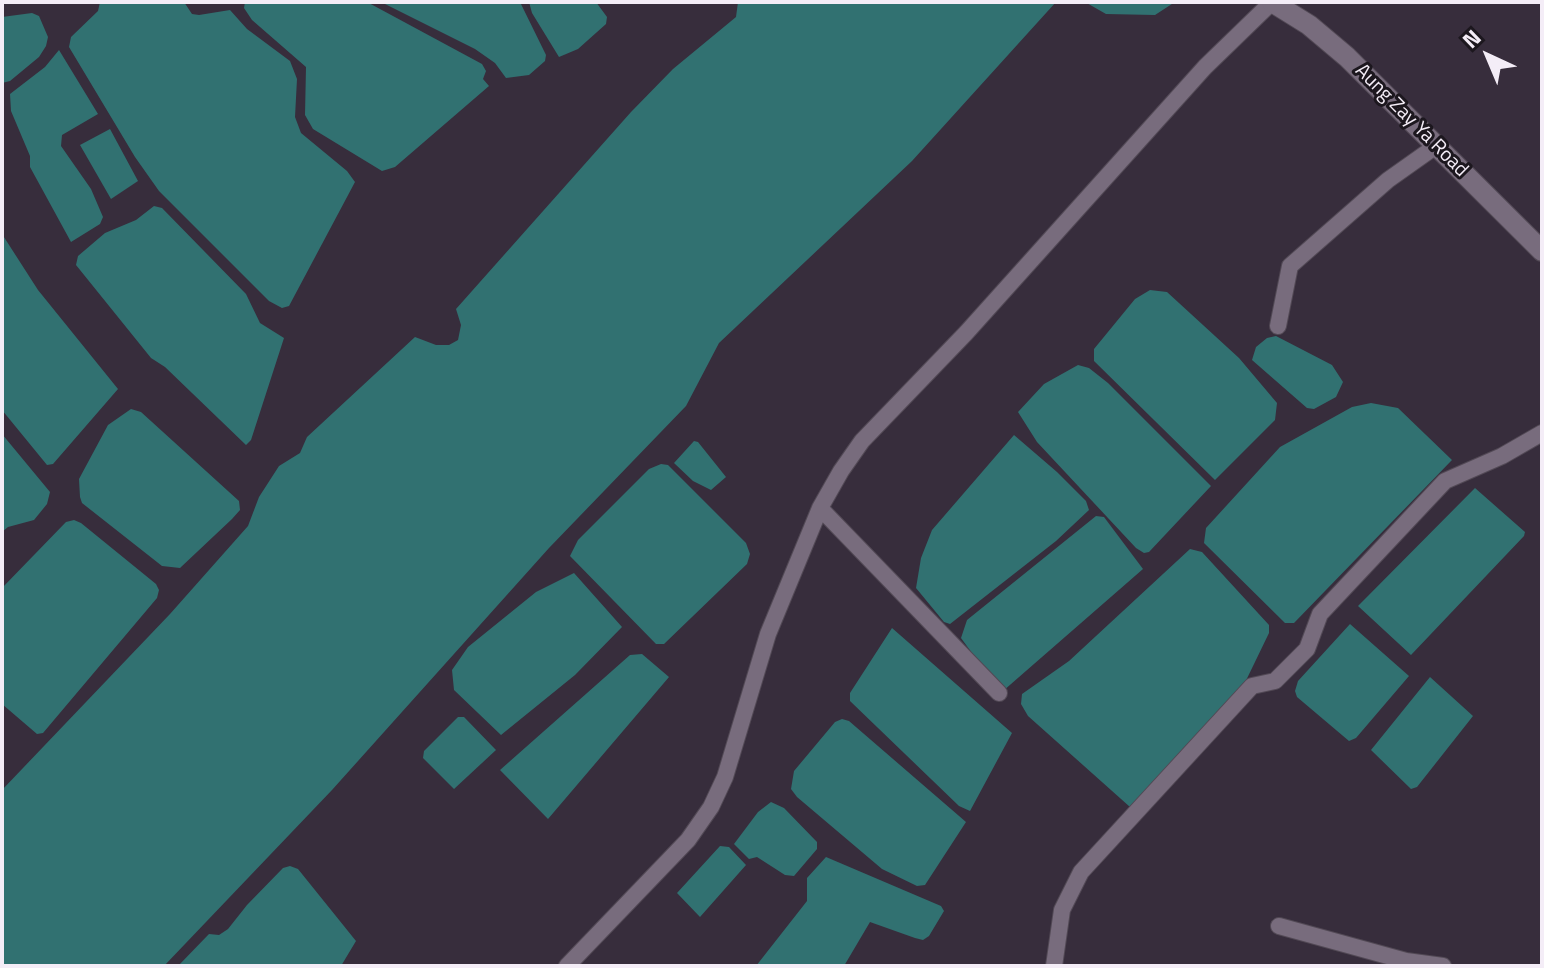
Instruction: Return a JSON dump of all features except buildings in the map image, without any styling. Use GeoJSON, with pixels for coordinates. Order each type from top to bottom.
{"type":"FeatureCollection","features":[{"type":"Feature","properties":{"kind":"street","name":"Aung Zay Ya Road"},"geometry":{"type":"LineString","coordinates":[[1272,2],[1309,25],[1347,57],[1542,251]]}},
{"type":"Feature","properties":{"kind":"street"},"geometry":{"type":"LineString","coordinates":[[567,966],[688,840],[711,807],[725,777],[768,634],[820,508],[862,441],[966,333],[1205,67],[1272,2]]}},
{"type":"Feature","properties":{"kind":"street"},"geometry":{"type":"LineString","coordinates":[[1278,326],[1290,266],[1388,180],[1436,146]]}},
{"type":"Feature","properties":{"kind":"street"},"geometry":{"type":"LineString","coordinates":[[1054,966],[1062,910],[1081,872],[1252,686],[1275,681],[1307,649],[1320,614],[1445,481],[1502,456],[1542,433]]}},
{"type":"Feature","properties":{"kind":"street"},"geometry":{"type":"LineString","coordinates":[[820,508],[999,693]]}},
{"type":"Feature","properties":{"kind":"street"},"geometry":{"type":"LineString","coordinates":[[1279,926],[1406,961],[1443,966]]}},
{"type":"Feature","properties":{"kind":"shaded area"},"geometry":{"type":"Polygon","coordinates":[[[100,2],[184,2],[192,14],[199,15],[230,10],[247,29],[290,61],[297,79],[295,117],[301,133],[347,171],[355,182],[289,306],[282,308],[269,301],[159,191],[135,157],[69,47],[71,37],[98,11],[100,2]]]}},
{"type":"Feature","properties":{"kind":"shaded area"},"geometry":{"type":"Polygon","coordinates":[[[245,2],[367,2],[482,64],[486,71],[483,79],[489,86],[395,167],[382,171],[313,129],[305,115],[306,67],[252,20],[244,8],[245,2]]]}},
{"type":"Feature","properties":{"kind":"shaded area"},"geometry":{"type":"Polygon","coordinates":[[[381,2],[520,2],[546,55],[545,61],[529,75],[506,78],[495,63],[475,49],[381,2]]]}},
{"type":"Feature","properties":{"kind":"shaded area"},"geometry":{"type":"Polygon","coordinates":[[[529,2],[596,2],[607,17],[606,24],[578,49],[559,57],[532,13],[529,2]]]}},
{"type":"Feature","properties":{"kind":"shaded area"},"geometry":{"type":"Polygon","coordinates":[[[738,2],[1056,2],[912,161],[719,343],[686,406],[549,548],[332,790],[164,966],[2,966],[2,790],[170,614],[248,526],[259,497],[279,466],[300,453],[307,437],[415,337],[436,345],[449,345],[458,340],[461,325],[456,309],[631,112],[673,69],[736,17],[738,2]]]}},
{"type":"Feature","properties":{"kind":"shaded area"},"geometry":{"type":"Polygon","coordinates":[[[1085,2],[1175,2],[1155,15],[1106,14],[1085,2]]]}},
{"type":"Feature","properties":{"kind":"shaded area"},"geometry":{"type":"Polygon","coordinates":[[[32,13],[39,16],[48,37],[46,46],[39,57],[10,81],[2,83],[2,17],[32,13]]]}},
{"type":"Feature","properties":{"kind":"shaded area"},"geometry":{"type":"Polygon","coordinates":[[[59,50],[98,114],[62,135],[61,146],[91,189],[103,217],[100,224],[71,242],[30,167],[30,156],[11,111],[10,94],[45,67],[59,50]]]}},
{"type":"Feature","properties":{"kind":"shaded area"},"geometry":{"type":"Polygon","coordinates":[[[110,129],[138,181],[111,199],[80,145],[110,129]]]}},
{"type":"Feature","properties":{"kind":"shaded area"},"geometry":{"type":"Polygon","coordinates":[[[154,206],[162,208],[246,294],[260,323],[284,338],[251,440],[246,445],[165,367],[151,358],[76,265],[78,256],[105,233],[136,220],[154,206]]]}},
{"type":"Feature","properties":{"kind":"shaded area"},"geometry":{"type":"Polygon","coordinates":[[[2,234],[38,290],[118,389],[53,464],[47,465],[2,410],[2,234]]]}},
{"type":"Feature","properties":{"kind":"shaded area"},"geometry":{"type":"Polygon","coordinates":[[[1150,290],[1167,292],[1239,358],[1277,403],[1275,420],[1215,480],[1094,361],[1094,349],[1135,299],[1150,290]]]}},
{"type":"Feature","properties":{"kind":"shaded area"},"geometry":{"type":"Polygon","coordinates":[[[1276,336],[1332,365],[1343,382],[1336,397],[1314,409],[1307,408],[1252,360],[1256,347],[1267,338],[1276,336]]]}},
{"type":"Feature","properties":{"kind":"shaded area"},"geometry":{"type":"Polygon","coordinates":[[[1078,365],[1089,368],[1108,383],[1211,486],[1149,552],[1144,553],[1136,548],[1037,442],[1018,412],[1044,384],[1078,365]]]}},
{"type":"Feature","properties":{"kind":"shaded area"},"geometry":{"type":"Polygon","coordinates":[[[1371,403],[1398,408],[1452,460],[1294,623],[1285,623],[1204,543],[1206,528],[1280,447],[1352,407],[1371,403]]]}},
{"type":"Feature","properties":{"kind":"shaded area"},"geometry":{"type":"Polygon","coordinates":[[[131,409],[141,412],[239,501],[240,510],[180,568],[162,566],[82,503],[80,497],[79,479],[108,425],[131,409]]]}},
{"type":"Feature","properties":{"kind":"shaded area"},"geometry":{"type":"Polygon","coordinates":[[[2,434],[50,492],[47,504],[34,520],[8,527],[2,532],[2,434]]]}},
{"type":"Feature","properties":{"kind":"shaded area"},"geometry":{"type":"Polygon","coordinates":[[[1014,435],[1086,501],[1089,510],[1056,541],[950,624],[944,622],[916,588],[921,558],[932,530],[1014,435]]]}},
{"type":"Feature","properties":{"kind":"shaded area"},"geometry":{"type":"Polygon","coordinates":[[[694,441],[726,477],[711,490],[693,481],[674,463],[694,441]]]}},
{"type":"Feature","properties":{"kind":"shaded area"},"geometry":{"type":"Polygon","coordinates":[[[661,464],[668,465],[746,543],[750,554],[747,564],[664,644],[656,644],[570,556],[578,540],[649,469],[661,464]]]}},
{"type":"Feature","properties":{"kind":"shaded area"},"geometry":{"type":"Polygon","coordinates":[[[1475,488],[1525,532],[1524,536],[1411,655],[1358,606],[1475,488]]]}},
{"type":"Feature","properties":{"kind":"shaded area"},"geometry":{"type":"Polygon","coordinates":[[[1096,516],[1104,517],[1143,569],[1003,691],[999,690],[961,638],[967,620],[1096,516]]]}},
{"type":"Feature","properties":{"kind":"shaded area"},"geometry":{"type":"Polygon","coordinates":[[[74,520],[156,584],[159,590],[157,598],[43,733],[37,734],[2,704],[2,588],[66,522],[74,520]]]}},
{"type":"Feature","properties":{"kind":"shaded area"},"geometry":{"type":"Polygon","coordinates":[[[1190,549],[1202,552],[1269,625],[1269,633],[1239,695],[1130,807],[1028,716],[1021,704],[1022,694],[1069,661],[1190,549]]]}},
{"type":"Feature","properties":{"kind":"shaded area"},"geometry":{"type":"Polygon","coordinates":[[[574,573],[622,627],[575,675],[501,735],[454,690],[452,670],[468,647],[536,592],[574,573]]]}},
{"type":"Feature","properties":{"kind":"shaded area"},"geometry":{"type":"Polygon","coordinates":[[[1350,624],[1409,676],[1356,738],[1349,741],[1297,697],[1295,691],[1298,681],[1350,624]]]}},
{"type":"Feature","properties":{"kind":"shaded area"},"geometry":{"type":"Polygon","coordinates":[[[892,628],[1012,733],[970,811],[959,806],[850,701],[850,693],[892,628]]]}},
{"type":"Feature","properties":{"kind":"shaded area"},"geometry":{"type":"Polygon","coordinates":[[[642,654],[669,677],[548,819],[500,770],[630,655],[642,654]]]}},
{"type":"Feature","properties":{"kind":"shaded area"},"geometry":{"type":"Polygon","coordinates":[[[1430,677],[1473,716],[1417,787],[1411,789],[1371,750],[1430,677]]]}},
{"type":"Feature","properties":{"kind":"shaded area"},"geometry":{"type":"Polygon","coordinates":[[[458,717],[464,717],[496,750],[454,789],[423,758],[424,751],[458,717]]]}},
{"type":"Feature","properties":{"kind":"shaded area"},"geometry":{"type":"Polygon","coordinates":[[[842,719],[849,721],[966,822],[925,885],[917,886],[882,869],[791,789],[794,771],[835,722],[842,719]]]}},
{"type":"Feature","properties":{"kind":"shaded area"},"geometry":{"type":"Polygon","coordinates":[[[771,802],[784,808],[817,842],[817,849],[794,876],[785,875],[757,857],[749,859],[734,844],[758,812],[771,802]]]}},
{"type":"Feature","properties":{"kind":"shaded area"},"geometry":{"type":"Polygon","coordinates":[[[720,846],[729,847],[746,865],[700,917],[677,893],[720,846]]]}},
{"type":"Feature","properties":{"kind":"shaded area"},"geometry":{"type":"Polygon","coordinates":[[[826,857],[941,906],[944,911],[929,936],[923,940],[870,922],[844,966],[756,966],[807,901],[807,878],[826,857]]]}},
{"type":"Feature","properties":{"kind":"shaded area"},"geometry":{"type":"Polygon","coordinates":[[[290,866],[298,869],[356,941],[341,966],[178,966],[209,934],[219,935],[228,929],[283,868],[290,866]]]}}]}
